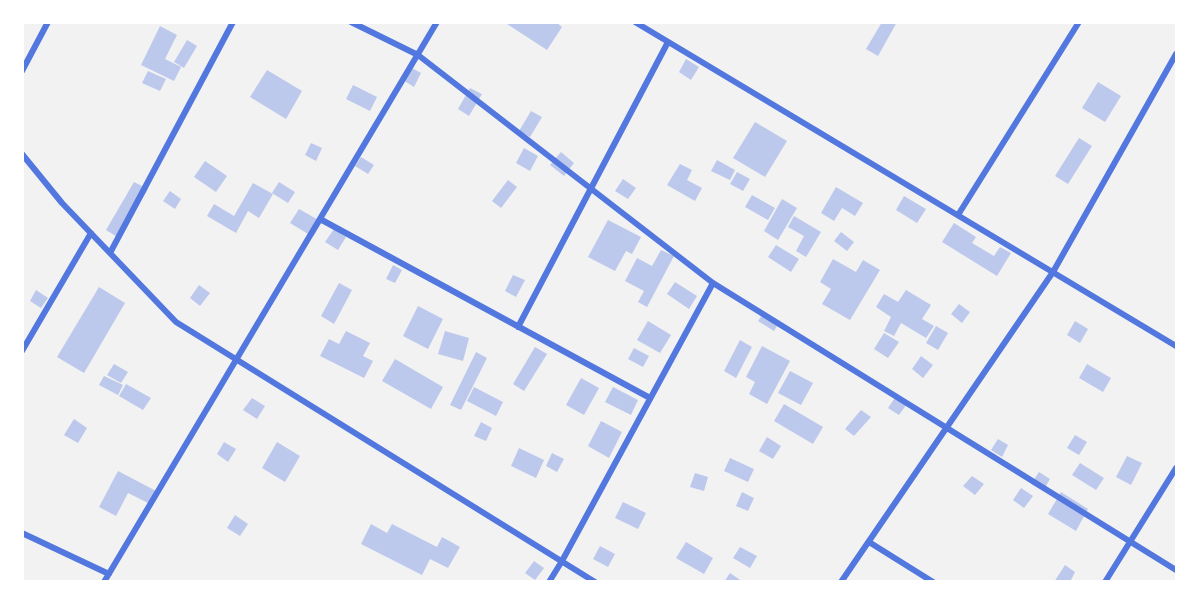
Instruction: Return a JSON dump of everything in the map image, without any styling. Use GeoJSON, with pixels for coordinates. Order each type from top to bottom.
{"type":"FeatureCollection","features":[{"type":"Feature","properties":{"kind":"street"},"geometry":{"type":"LineString","coordinates":[[22,71],[48,22]]}},
{"type":"Feature","properties":{"kind":"street"},"geometry":{"type":"LineString","coordinates":[[110,253],[233,22]]}},
{"type":"Feature","properties":{"kind":"street"},"geometry":{"type":"LineString","coordinates":[[351,22],[418,55],[713,283],[1176,570]]}},
{"type":"Feature","properties":{"kind":"street"},"geometry":{"type":"LineString","coordinates":[[104,582],[436,22]]}},
{"type":"Feature","properties":{"kind":"street"},"geometry":{"type":"LineString","coordinates":[[634,22],[1176,345]]}},
{"type":"Feature","properties":{"kind":"street"},"geometry":{"type":"LineString","coordinates":[[958,215],[1079,22]]}},
{"type":"Feature","properties":{"kind":"street"},"geometry":{"type":"LineString","coordinates":[[518,327],[668,42]]}},
{"type":"Feature","properties":{"kind":"street"},"geometry":{"type":"LineString","coordinates":[[841,582],[1053,272],[1176,54]]}},
{"type":"Feature","properties":{"kind":"street"},"geometry":{"type":"LineString","coordinates":[[22,154],[62,202],[176,322],[595,582]]}},
{"type":"Feature","properties":{"kind":"street"},"geometry":{"type":"LineString","coordinates":[[320,219],[650,398]]}},
{"type":"Feature","properties":{"kind":"street"},"geometry":{"type":"LineString","coordinates":[[22,351],[91,233]]}},
{"type":"Feature","properties":{"kind":"street"},"geometry":{"type":"LineString","coordinates":[[549,582],[713,283]]}},
{"type":"Feature","properties":{"kind":"street"},"geometry":{"type":"LineString","coordinates":[[1105,582],[1176,468]]}},
{"type":"Feature","properties":{"kind":"street"},"geometry":{"type":"LineString","coordinates":[[22,533],[109,574]]}},
{"type":"Feature","properties":{"kind":"street"},"geometry":{"type":"LineString","coordinates":[[868,542],[933,582]]}},
{"type":"Feature","properties":{"kind":"building"},"geometry":{"type":"Polygon","coordinates":[[[508,22],[556,22],[562,27],[547,50],[507,24],[508,22]]]}},
{"type":"Feature","properties":{"kind":"building"},"geometry":{"type":"Polygon","coordinates":[[[882,22],[897,22],[878,56],[866,49],[882,22]]]}},
{"type":"Feature","properties":{"kind":"building"},"geometry":{"type":"Polygon","coordinates":[[[160,26],[177,35],[165,59],[181,67],[174,81],[141,65],[160,26]]]}},
{"type":"Feature","properties":{"kind":"building"},"geometry":{"type":"Polygon","coordinates":[[[187,40],[197,46],[184,68],[174,62],[187,40]]]}},
{"type":"Feature","properties":{"kind":"building"},"geometry":{"type":"Polygon","coordinates":[[[686,59],[699,67],[691,80],[679,72],[686,59]]]}},
{"type":"Feature","properties":{"kind":"building"},"geometry":{"type":"Polygon","coordinates":[[[410,67],[421,73],[414,87],[403,80],[410,67]]]}},
{"type":"Feature","properties":{"kind":"building"},"geometry":{"type":"Polygon","coordinates":[[[267,70],[302,91],[286,119],[250,97],[267,70]]]}},
{"type":"Feature","properties":{"kind":"building"},"geometry":{"type":"Polygon","coordinates":[[[148,71],[166,79],[160,91],[142,83],[148,71]]]}},
{"type":"Feature","properties":{"kind":"building"},"geometry":{"type":"Polygon","coordinates":[[[1098,82],[1121,96],[1105,122],[1082,108],[1098,82]]]}},
{"type":"Feature","properties":{"kind":"building"},"geometry":{"type":"Polygon","coordinates":[[[353,85],[377,97],[370,111],[346,99],[353,85]]]}},
{"type":"Feature","properties":{"kind":"building"},"geometry":{"type":"Polygon","coordinates":[[[470,88],[482,94],[469,116],[458,109],[470,88]]]}},
{"type":"Feature","properties":{"kind":"building"},"geometry":{"type":"Polygon","coordinates":[[[531,111],[542,117],[530,137],[519,131],[531,111]]]}},
{"type":"Feature","properties":{"kind":"building"},"geometry":{"type":"Polygon","coordinates":[[[755,122],[787,141],[765,177],[733,158],[755,122]]]}},
{"type":"Feature","properties":{"kind":"building"},"geometry":{"type":"Polygon","coordinates":[[[1079,138],[1092,146],[1068,184],[1055,176],[1079,138]]]}},
{"type":"Feature","properties":{"kind":"building"},"geometry":{"type":"Polygon","coordinates":[[[311,143],[322,148],[316,161],[305,155],[311,143]]]}},
{"type":"Feature","properties":{"kind":"building"},"geometry":{"type":"Polygon","coordinates":[[[524,148],[538,156],[530,171],[516,163],[524,148]]]}},
{"type":"Feature","properties":{"kind":"building"},"geometry":{"type":"Polygon","coordinates":[[[561,152],[574,163],[564,176],[550,165],[561,152]]]}},
{"type":"Feature","properties":{"kind":"building"},"geometry":{"type":"Polygon","coordinates":[[[361,157],[374,165],[368,174],[355,166],[361,157]]]}},
{"type":"Feature","properties":{"kind":"building"},"geometry":{"type":"Polygon","coordinates":[[[717,160],[735,170],[730,180],[711,171],[717,160]]]}},
{"type":"Feature","properties":{"kind":"building"},"geometry":{"type":"Polygon","coordinates":[[[205,161],[227,176],[216,192],[194,177],[205,161]]]}},
{"type":"Feature","properties":{"kind":"building"},"geometry":{"type":"Polygon","coordinates":[[[680,164],[692,170],[687,180],[702,188],[695,201],[667,185],[680,164]]]}},
{"type":"Feature","properties":{"kind":"building"},"geometry":{"type":"Polygon","coordinates":[[[737,172],[750,179],[743,191],[730,184],[737,172]]]}},
{"type":"Feature","properties":{"kind":"building"},"geometry":{"type":"Polygon","coordinates":[[[623,179],[636,188],[628,199],[615,191],[623,179]]]}},
{"type":"Feature","properties":{"kind":"building"},"geometry":{"type":"Polygon","coordinates":[[[508,180],[517,187],[501,208],[492,201],[508,180]]]}},
{"type":"Feature","properties":{"kind":"building"},"geometry":{"type":"Polygon","coordinates":[[[134,182],[148,189],[119,238],[106,230],[134,182]]]}},
{"type":"Feature","properties":{"kind":"building"},"geometry":{"type":"Polygon","coordinates":[[[279,182],[295,192],[288,203],[272,193],[279,182]]]}},
{"type":"Feature","properties":{"kind":"building"},"geometry":{"type":"Polygon","coordinates":[[[253,183],[273,194],[259,218],[248,211],[236,233],[207,216],[214,204],[234,216],[253,183]]]}},
{"type":"Feature","properties":{"kind":"building"},"geometry":{"type":"Polygon","coordinates":[[[836,187],[863,203],[855,216],[842,208],[834,221],[821,213],[836,187]]]}},
{"type":"Feature","properties":{"kind":"building"},"geometry":{"type":"Polygon","coordinates":[[[170,191],[181,199],[175,209],[163,201],[170,191]]]}},
{"type":"Feature","properties":{"kind":"building"},"geometry":{"type":"Polygon","coordinates":[[[752,195],[775,208],[768,220],[745,207],[752,195]]]}},
{"type":"Feature","properties":{"kind":"building"},"geometry":{"type":"Polygon","coordinates":[[[904,196],[926,209],[917,223],[896,210],[904,196]]]}},
{"type":"Feature","properties":{"kind":"building"},"geometry":{"type":"Polygon","coordinates":[[[782,199],[797,208],[778,240],[764,231],[782,199]]]}},
{"type":"Feature","properties":{"kind":"building"},"geometry":{"type":"Polygon","coordinates":[[[299,209],[322,222],[313,237],[290,223],[299,209]]]}},
{"type":"Feature","properties":{"kind":"building"},"geometry":{"type":"Polygon","coordinates":[[[794,216],[821,232],[806,257],[796,251],[804,236],[788,227],[794,216]]]}},
{"type":"Feature","properties":{"kind":"building"},"geometry":{"type":"Polygon","coordinates":[[[608,220],[641,237],[632,254],[626,251],[615,271],[588,257],[608,220]]]}},
{"type":"Feature","properties":{"kind":"building"},"geometry":{"type":"Polygon","coordinates":[[[954,223],[976,237],[972,243],[994,256],[1000,247],[1011,253],[997,276],[942,242],[954,223]]]}},
{"type":"Feature","properties":{"kind":"building"},"geometry":{"type":"Polygon","coordinates":[[[334,229],[346,237],[338,250],[325,242],[334,229]]]}},
{"type":"Feature","properties":{"kind":"building"},"geometry":{"type":"Polygon","coordinates":[[[841,232],[854,242],[847,251],[834,241],[841,232]]]}},
{"type":"Feature","properties":{"kind":"building"},"geometry":{"type":"Polygon","coordinates":[[[776,245],[799,259],[791,272],[768,257],[776,245]]]}},
{"type":"Feature","properties":{"kind":"building"},"geometry":{"type":"Polygon","coordinates":[[[661,250],[674,256],[647,307],[638,302],[644,291],[625,281],[637,258],[652,266],[661,250]]]}},
{"type":"Feature","properties":{"kind":"building"},"geometry":{"type":"Polygon","coordinates":[[[833,259],[856,272],[863,260],[880,270],[850,320],[822,304],[831,289],[820,282],[833,259]]]}},
{"type":"Feature","properties":{"kind":"building"},"geometry":{"type":"Polygon","coordinates":[[[393,265],[402,270],[395,283],[386,279],[393,265]]]}},
{"type":"Feature","properties":{"kind":"building"},"geometry":{"type":"Polygon","coordinates":[[[513,275],[525,280],[516,297],[505,291],[513,275]]]}},
{"type":"Feature","properties":{"kind":"building"},"geometry":{"type":"Polygon","coordinates":[[[675,282],[697,296],[689,309],[667,294],[675,282]]]}},
{"type":"Feature","properties":{"kind":"building"},"geometry":{"type":"Polygon","coordinates":[[[339,283],[352,290],[334,324],[321,316],[339,283]]]}},
{"type":"Feature","properties":{"kind":"building"},"geometry":{"type":"Polygon","coordinates":[[[199,285],[210,293],[200,306],[190,298],[199,285]]]}},
{"type":"Feature","properties":{"kind":"building"},"geometry":{"type":"Polygon","coordinates":[[[99,287],[125,303],[84,373],[57,357],[99,287]]]}},
{"type":"Feature","properties":{"kind":"building"},"geometry":{"type":"Polygon","coordinates":[[[36,290],[48,298],[41,308],[30,301],[36,290]]]}},
{"type":"Feature","properties":{"kind":"building"},"geometry":{"type":"Polygon","coordinates":[[[906,290],[931,305],[922,319],[934,326],[926,338],[901,323],[894,336],[884,331],[891,317],[876,307],[884,294],[898,302],[906,290]]]}},
{"type":"Feature","properties":{"kind":"building"},"geometry":{"type":"Polygon","coordinates":[[[959,304],[970,312],[962,323],[951,314],[959,304]]]}},
{"type":"Feature","properties":{"kind":"building"},"geometry":{"type":"Polygon","coordinates":[[[418,306],[443,319],[428,349],[403,336],[418,306]]]}},
{"type":"Feature","properties":{"kind":"building"},"geometry":{"type":"Polygon","coordinates":[[[764,312],[780,321],[774,331],[758,321],[764,312]]]}},
{"type":"Feature","properties":{"kind":"building"},"geometry":{"type":"Polygon","coordinates":[[[648,321],[671,335],[660,353],[637,340],[648,321]]]}},
{"type":"Feature","properties":{"kind":"building"},"geometry":{"type":"Polygon","coordinates":[[[1075,321],[1088,329],[1080,343],[1067,335],[1075,321]]]}},
{"type":"Feature","properties":{"kind":"building"},"geometry":{"type":"Polygon","coordinates":[[[936,326],[948,333],[938,350],[926,343],[936,326]]]}},
{"type":"Feature","properties":{"kind":"building"},"geometry":{"type":"Polygon","coordinates":[[[346,331],[370,343],[363,356],[373,361],[364,378],[320,356],[329,339],[339,344],[346,331]]]}},
{"type":"Feature","properties":{"kind":"building"},"geometry":{"type":"Polygon","coordinates":[[[445,331],[469,338],[463,361],[438,354],[445,331]]]}},
{"type":"Feature","properties":{"kind":"building"},"geometry":{"type":"Polygon","coordinates":[[[884,333],[899,342],[888,358],[874,349],[884,333]]]}},
{"type":"Feature","properties":{"kind":"building"},"geometry":{"type":"Polygon","coordinates":[[[740,340],[752,347],[736,378],[724,371],[740,340]]]}},
{"type":"Feature","properties":{"kind":"building"},"geometry":{"type":"Polygon","coordinates":[[[762,346],[790,361],[767,404],[749,394],[755,382],[746,377],[762,346]]]}},
{"type":"Feature","properties":{"kind":"building"},"geometry":{"type":"Polygon","coordinates":[[[535,347],[547,354],[524,391],[513,384],[535,347]]]}},
{"type":"Feature","properties":{"kind":"building"},"geometry":{"type":"Polygon","coordinates":[[[634,348],[649,356],[643,367],[628,359],[634,348]]]}},
{"type":"Feature","properties":{"kind":"building"},"geometry":{"type":"Polygon","coordinates":[[[476,352],[487,358],[461,410],[450,405],[476,352]]]}},
{"type":"Feature","properties":{"kind":"building"},"geometry":{"type":"Polygon","coordinates":[[[921,356],[933,365],[923,378],[912,369],[921,356]]]}},
{"type":"Feature","properties":{"kind":"building"},"geometry":{"type":"Polygon","coordinates":[[[395,359],[443,387],[431,409],[382,381],[395,359]]]}},
{"type":"Feature","properties":{"kind":"building"},"geometry":{"type":"Polygon","coordinates":[[[114,364],[128,372],[121,383],[107,375],[114,364]]]}},
{"type":"Feature","properties":{"kind":"building"},"geometry":{"type":"Polygon","coordinates":[[[1087,364],[1111,378],[1103,392],[1079,378],[1087,364]]]}},
{"type":"Feature","properties":{"kind":"building"},"geometry":{"type":"Polygon","coordinates":[[[790,371],[813,383],[801,405],[778,393],[790,371]]]}},
{"type":"Feature","properties":{"kind":"building"},"geometry":{"type":"Polygon","coordinates":[[[104,376],[123,385],[118,395],[99,385],[104,376]]]}},
{"type":"Feature","properties":{"kind":"building"},"geometry":{"type":"Polygon","coordinates":[[[581,378],[599,388],[584,415],[566,405],[581,378]]]}},
{"type":"Feature","properties":{"kind":"building"},"geometry":{"type":"Polygon","coordinates":[[[126,384],[151,398],[143,410],[119,396],[126,384]]]}},
{"type":"Feature","properties":{"kind":"building"},"geometry":{"type":"Polygon","coordinates":[[[474,387],[503,402],[496,416],[467,401],[474,387]]]}},
{"type":"Feature","properties":{"kind":"building"},"geometry":{"type":"Polygon","coordinates":[[[613,387],[638,400],[631,415],[605,402],[613,387]]]}},
{"type":"Feature","properties":{"kind":"building"},"geometry":{"type":"Polygon","coordinates":[[[896,396],[907,404],[899,415],[888,408],[896,396]]]}},
{"type":"Feature","properties":{"kind":"building"},"geometry":{"type":"Polygon","coordinates":[[[252,398],[265,406],[257,419],[243,410],[252,398]]]}},
{"type":"Feature","properties":{"kind":"building"},"geometry":{"type":"Polygon","coordinates":[[[784,404],[823,427],[813,444],[774,421],[784,404]]]}},
{"type":"Feature","properties":{"kind":"building"},"geometry":{"type":"Polygon","coordinates":[[[861,410],[871,417],[854,436],[845,429],[861,410]]]}},
{"type":"Feature","properties":{"kind":"building"},"geometry":{"type":"Polygon","coordinates":[[[74,419],[87,428],[78,443],[64,435],[74,419]]]}},
{"type":"Feature","properties":{"kind":"building"},"geometry":{"type":"Polygon","coordinates":[[[601,421],[622,432],[609,458],[588,446],[601,421]]]}},
{"type":"Feature","properties":{"kind":"building"},"geometry":{"type":"Polygon","coordinates":[[[481,422],[492,428],[486,441],[474,436],[481,422]]]}},
{"type":"Feature","properties":{"kind":"building"},"geometry":{"type":"Polygon","coordinates":[[[1075,435],[1087,442],[1079,455],[1067,448],[1075,435]]]}},
{"type":"Feature","properties":{"kind":"building"},"geometry":{"type":"Polygon","coordinates":[[[767,437],[781,446],[773,459],[759,451],[767,437]]]}},
{"type":"Feature","properties":{"kind":"building"},"geometry":{"type":"Polygon","coordinates":[[[998,439],[1008,445],[1002,457],[991,450],[998,439]]]}},
{"type":"Feature","properties":{"kind":"building"},"geometry":{"type":"Polygon","coordinates":[[[224,442],[236,449],[228,462],[217,454],[224,442]]]}},
{"type":"Feature","properties":{"kind":"building"},"geometry":{"type":"Polygon","coordinates":[[[277,442],[300,456],[285,482],[262,468],[277,442]]]}},
{"type":"Feature","properties":{"kind":"building"},"geometry":{"type":"Polygon","coordinates":[[[519,448],[544,460],[536,478],[511,466],[519,448]]]}},
{"type":"Feature","properties":{"kind":"building"},"geometry":{"type":"Polygon","coordinates":[[[552,453],[564,459],[557,472],[546,466],[552,453]]]}},
{"type":"Feature","properties":{"kind":"building"},"geometry":{"type":"Polygon","coordinates":[[[1127,456],[1142,463],[1131,485],[1116,477],[1127,456]]]}},
{"type":"Feature","properties":{"kind":"building"},"geometry":{"type":"Polygon","coordinates":[[[730,458],[754,469],[748,482],[724,471],[730,458]]]}},
{"type":"Feature","properties":{"kind":"building"},"geometry":{"type":"Polygon","coordinates":[[[1080,463],[1104,478],[1096,490],[1072,475],[1080,463]]]}},
{"type":"Feature","properties":{"kind":"building"},"geometry":{"type":"Polygon","coordinates":[[[118,471],[158,492],[152,505],[128,493],[116,516],[99,507],[118,471]]]}},
{"type":"Feature","properties":{"kind":"building"},"geometry":{"type":"Polygon","coordinates":[[[1039,472],[1050,479],[1043,491],[1031,484],[1039,472]]]}},
{"type":"Feature","properties":{"kind":"building"},"geometry":{"type":"Polygon","coordinates":[[[695,473],[708,477],[704,491],[690,487],[695,473]]]}},
{"type":"Feature","properties":{"kind":"building"},"geometry":{"type":"Polygon","coordinates":[[[972,476],[984,484],[975,495],[963,486],[972,476]]]}},
{"type":"Feature","properties":{"kind":"building"},"geometry":{"type":"Polygon","coordinates":[[[1021,488],[1033,496],[1024,508],[1013,500],[1021,488]]]}},
{"type":"Feature","properties":{"kind":"building"},"geometry":{"type":"Polygon","coordinates":[[[742,492],[754,498],[748,511],[736,506],[742,492]]]}},
{"type":"Feature","properties":{"kind":"building"},"geometry":{"type":"Polygon","coordinates":[[[1061,492],[1088,509],[1076,531],[1048,514],[1061,492]]]}},
{"type":"Feature","properties":{"kind":"building"},"geometry":{"type":"Polygon","coordinates":[[[623,502],[646,513],[638,529],[615,518],[623,502]]]}},
{"type":"Feature","properties":{"kind":"building"},"geometry":{"type":"Polygon","coordinates":[[[235,515],[248,524],[240,536],[227,528],[235,515]]]}},
{"type":"Feature","properties":{"kind":"building"},"geometry":{"type":"Polygon","coordinates":[[[371,524],[387,533],[392,524],[437,547],[442,537],[460,547],[448,568],[430,559],[422,575],[361,544],[371,524]]]}},
{"type":"Feature","properties":{"kind":"building"},"geometry":{"type":"Polygon","coordinates":[[[686,542],[713,558],[704,574],[676,558],[686,542]]]}},
{"type":"Feature","properties":{"kind":"building"},"geometry":{"type":"Polygon","coordinates":[[[600,546],[615,554],[608,567],[593,559],[600,546]]]}},
{"type":"Feature","properties":{"kind":"building"},"geometry":{"type":"Polygon","coordinates":[[[740,547],[757,556],[750,568],[733,558],[740,547]]]}},
{"type":"Feature","properties":{"kind":"building"},"geometry":{"type":"Polygon","coordinates":[[[534,561],[544,568],[535,580],[525,573],[534,561]]]}},
{"type":"Feature","properties":{"kind":"building"},"geometry":{"type":"Polygon","coordinates":[[[1065,565],[1075,572],[1070,582],[1054,582],[1065,565]]]}},
{"type":"Feature","properties":{"kind":"building"},"geometry":{"type":"Polygon","coordinates":[[[730,573],[743,582],[724,582],[730,573]]]}}]}
